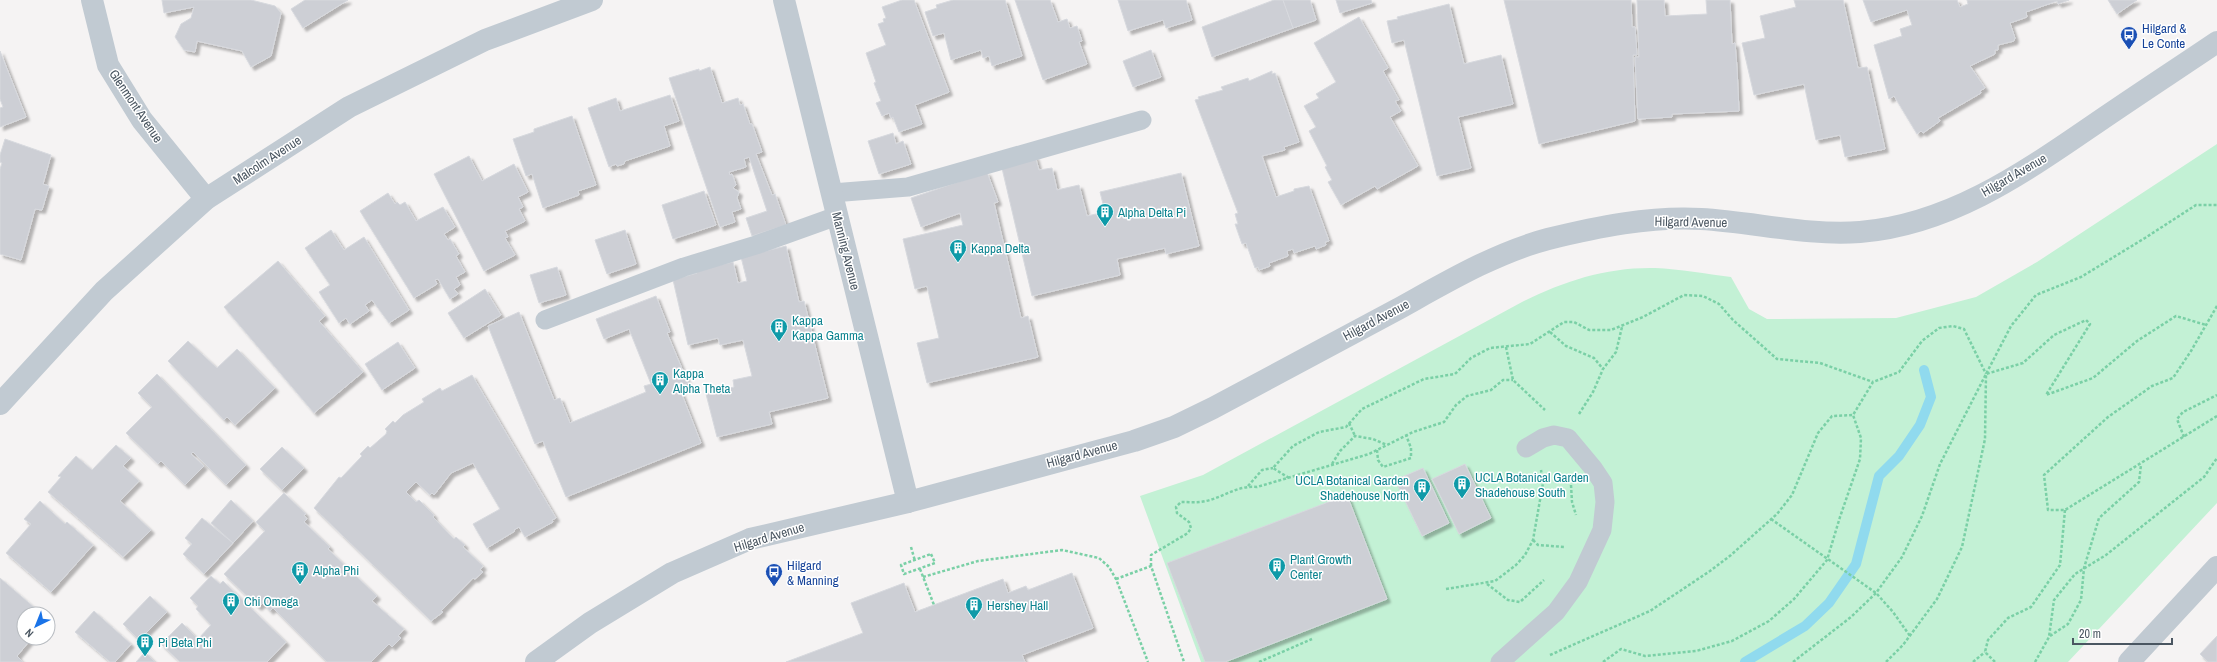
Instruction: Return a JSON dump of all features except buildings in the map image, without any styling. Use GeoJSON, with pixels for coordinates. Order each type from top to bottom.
{"type":"FeatureCollection","features":[{"type":"Feature","properties":{"kind":"street","name":"Glenmont Avenue"},"geometry":{"type":"LineString","coordinates":[[92,0],[108,65],[142,120],[206,200]]}},
{"type":"Feature","properties":{"kind":"street","name":"Malcolm Avenue"},"geometry":{"type":"LineString","coordinates":[[0,404],[104,291],[206,200],[349,107],[485,40],[592,0]]}},
{"type":"Feature","properties":{"kind":"street","name":"Manning Avenue"},"geometry":{"type":"LineString","coordinates":[[784,0],[908,502]]}},
{"type":"Feature","properties":{"kind":"street","name":"Hilgard Avenue"},"geometry":{"type":"LineString","coordinates":[[536,662],[590,623],[679,570],[750,539],[908,502],[1134,440],[1174,427],[1213,408],[1462,274],[1544,240],[1596,228],[1646,221],[1699,219],[1818,231],[1859,232],[1905,226],[1941,214],[1998,187],[2038,162],[2217,42]]}},
{"type":"Feature","properties":{"kind":"street"},"geometry":{"type":"LineString","coordinates":[[2129,662],[2217,567]]}},
{"type":"Feature","properties":{"kind":"lane"},"geometry":{"type":"LineString","coordinates":[[832,193],[908,186],[1142,120]]}},
{"type":"Feature","properties":{"kind":"lane"},"geometry":{"type":"LineString","coordinates":[[545,320],[684,267],[756,245],[837,216]]}},
{"type":"Feature","properties":{"kind":"lane"},"geometry":{"type":"LineString","coordinates":[[1500,662],[1556,612],[1578,582],[1602,530],[1605,502],[1603,483],[1593,468],[1568,438],[1554,435],[1530,445]]}},
{"type":"Feature","properties":{"kind":"path"},"geometry":{"type":"LineString","coordinates":[[1793,662],[1851,617],[1876,594],[1902,557],[1922,516],[1940,464],[1986,374],[2011,326],[2036,295],[2081,277],[2196,205],[2217,205]]}},
{"type":"Feature","properties":{"kind":"path"},"geometry":{"type":"LineString","coordinates":[[1248,486],[1262,470],[1273,468],[1293,446],[1319,432],[1346,427],[1362,409],[1410,385],[1434,376],[1456,374],[1471,358],[1490,348],[1530,344],[1564,322],[1574,322],[1589,330],[1611,330],[1684,295],[1703,296],[1719,304],[1733,320],[1777,359],[1820,363],[1873,382]]}},
{"type":"Feature","properties":{"kind":"path"},"geometry":{"type":"LineString","coordinates":[[2217,306],[2191,351],[2173,378],[2152,386],[2108,417],[2044,476],[2048,510],[2066,510],[2217,416]]}},
{"type":"Feature","properties":{"kind":"path"},"geometry":{"type":"LineString","coordinates":[[1986,374],[2023,363],[2054,335],[2086,320],[2090,324],[2046,395],[2093,378],[2137,341],[2176,316],[2206,324]]}},
{"type":"Feature","properties":{"kind":"path"},"geometry":{"type":"LineString","coordinates":[[1506,347],[1513,380],[1542,405],[1568,438],[1581,409],[1593,392],[1603,369],[1616,352],[1622,326]]}},
{"type":"Feature","properties":{"kind":"path"},"geometry":{"type":"LineString","coordinates":[[1853,415],[1873,382],[1899,372],[1922,341],[1938,328],[1953,326],[1964,330],[1986,374],[1985,439],[1962,547],[1936,599],[1910,636],[1886,662]]}},
{"type":"Feature","properties":{"kind":"path"},"geometry":{"type":"LineString","coordinates":[[1550,332],[1566,346],[1594,358],[1603,369]]}},
{"type":"Feature","properties":{"kind":"path"},"geometry":{"type":"LineString","coordinates":[[1184,662],[1151,566],[1151,555],[1188,533],[1191,528],[1189,522],[1177,513],[1176,507],[1181,502],[1205,502],[1248,486],[1257,487],[1289,478],[1388,446],[1406,435],[1444,422],[1456,405],[1467,396],[1491,390],[1503,380],[1513,380]]}},
{"type":"Feature","properties":{"kind":"path"},"geometry":{"type":"LineString","coordinates":[[2184,437],[2177,419],[2183,412],[2217,395]]}},
{"type":"Feature","properties":{"kind":"path"},"geometry":{"type":"LineString","coordinates":[[1547,657],[1650,611],[1710,571],[1771,519],[1792,496],[1818,433],[1832,416],[1853,415]]}},
{"type":"Feature","properties":{"kind":"path"},"geometry":{"type":"LineString","coordinates":[[1603,662],[1621,649],[1645,656],[1696,652],[1732,641],[1768,622],[1794,599],[1827,560],[1860,459],[1861,438],[1853,415]]}},
{"type":"Feature","properties":{"kind":"path"},"geometry":{"type":"LineString","coordinates":[[1349,423],[1355,436]]}},
{"type":"Feature","properties":{"kind":"path"},"geometry":{"type":"LineString","coordinates":[[1376,450],[1378,460],[1383,467],[1411,458],[1411,448],[1406,435]]}},
{"type":"Feature","properties":{"kind":"path"},"geometry":{"type":"LineString","coordinates":[[1355,436],[1368,438],[1388,446]]}},
{"type":"Feature","properties":{"kind":"path"},"geometry":{"type":"LineString","coordinates":[[1332,464],[1340,451],[1355,436]]}},
{"type":"Feature","properties":{"kind":"path"},"geometry":{"type":"LineString","coordinates":[[1446,589],[1495,582],[1516,565],[1525,555],[1532,540],[1543,483],[1540,460],[1530,445]]}},
{"type":"Feature","properties":{"kind":"path"},"geometry":{"type":"LineString","coordinates":[[2035,662],[2049,637],[2054,600],[2075,574],[2106,555],[2204,477],[2217,458]]}},
{"type":"Feature","properties":{"kind":"path"},"geometry":{"type":"LineString","coordinates":[[2049,637],[2068,624],[2081,600],[2084,568],[2099,518],[2139,482],[2140,465]]}},
{"type":"Feature","properties":{"kind":"path"},"geometry":{"type":"LineString","coordinates":[[1273,468],[1289,478]]}},
{"type":"Feature","properties":{"kind":"path"},"geometry":{"type":"LineString","coordinates":[[1568,480],[1571,485],[1573,511],[1578,519]]}},
{"type":"Feature","properties":{"kind":"path"},"geometry":{"type":"LineString","coordinates":[[1973,662],[1985,652],[1988,640],[2008,618],[2031,607],[2060,565],[2066,510]]}},
{"type":"Feature","properties":{"kind":"path"},"geometry":{"type":"LineString","coordinates":[[1771,519],[1876,594],[1893,612],[1910,636]]}},
{"type":"Feature","properties":{"kind":"path"},"geometry":{"type":"LineString","coordinates":[[1532,540],[1538,545],[1565,547]]}},
{"type":"Feature","properties":{"kind":"path"},"geometry":{"type":"LineString","coordinates":[[1565,547],[1568,541]]}},
{"type":"Feature","properties":{"kind":"path"},"geometry":{"type":"LineString","coordinates":[[911,547],[915,560]]}},
{"type":"Feature","properties":{"kind":"path"},"geometry":{"type":"LineString","coordinates":[[1565,547],[1568,552]]}},
{"type":"Feature","properties":{"kind":"path"},"geometry":{"type":"LineString","coordinates":[[923,577],[978,561],[1062,550],[1099,558],[1109,567],[1116,580],[1148,662]]}},
{"type":"Feature","properties":{"kind":"path"},"geometry":{"type":"LineString","coordinates":[[931,554],[935,563],[904,574],[901,565],[915,560],[931,554]]}},
{"type":"Feature","properties":{"kind":"path"},"geometry":{"type":"LineString","coordinates":[[1116,580],[1151,566]]}},
{"type":"Feature","properties":{"kind":"path"},"geometry":{"type":"LineString","coordinates":[[920,569],[934,605]]}},
{"type":"Feature","properties":{"kind":"path"},"geometry":{"type":"LineString","coordinates":[[1487,584],[1508,600],[1520,602],[1545,579]]}},
{"type":"Feature","properties":{"kind":"path"},"geometry":{"type":"LineString","coordinates":[[1259,662],[1312,639]]}},
{"type":"Feature","properties":{"kind":"path"},"geometry":{"type":"LineString","coordinates":[[1985,652],[1995,662]]}},
{"type":"Feature","properties":{"kind":"green space"},"geometry":{"type":"Polygon","coordinates":[[[2217,144],[2217,503],[2068,662],[1201,662],[1140,496],[1203,475],[1522,302],[1538,294],[1586,277],[1620,270],[1655,268],[1683,270],[1731,277],[1749,309],[1767,319],[1896,318],[1976,297],[2037,262],[2217,144]]]}},
{"type":"Feature","properties":{"kind":"waterway"},"geometry":{"type":"LineString","coordinates":[[1745,662],[1805,626],[1829,603],[1856,564],[1879,476],[1899,456],[1920,425],[1931,397],[1924,370]]}},
{"type":"Feature","properties":{"kind":"place","name":"Hilgard & Le Conte"},"geometry":{"type":"Point","coordinates":[2129,50]}},
{"type":"Feature","properties":{"kind":"place","name":"Alpha Delta Pi"},"geometry":{"type":"Point","coordinates":[1105,227]}},
{"type":"Feature","properties":{"kind":"place","name":"Kappa Delta"},"geometry":{"type":"Point","coordinates":[958,263]}},
{"type":"Feature","properties":{"kind":"place","name":"Kappa Kappa Gamma"},"geometry":{"type":"Point","coordinates":[779,342]}},
{"type":"Feature","properties":{"kind":"place","name":"Kappa Alpha Theta"},"geometry":{"type":"Point","coordinates":[660,395]}},
{"type":"Feature","properties":{"kind":"place","name":"UCLA Botanical Garden Shadehouse South"},"geometry":{"type":"Point","coordinates":[1462,499]}},
{"type":"Feature","properties":{"kind":"place","name":"UCLA Botanical Garden Shadehouse North"},"geometry":{"type":"Point","coordinates":[1422,502]}},
{"type":"Feature","properties":{"kind":"place","name":"Plant Growth Center"},"geometry":{"type":"Point","coordinates":[1277,581]}},
{"type":"Feature","properties":{"kind":"place","name":"Alpha Phi"},"geometry":{"type":"Point","coordinates":[300,585]}},
{"type":"Feature","properties":{"kind":"place","name":"Hilgard & Manning"},"geometry":{"type":"Point","coordinates":[774,587]}},
{"type":"Feature","properties":{"kind":"place","name":"Chi Omega"},"geometry":{"type":"Point","coordinates":[231,616]}},
{"type":"Feature","properties":{"kind":"place","name":"Hershey Hall"},"geometry":{"type":"Point","coordinates":[974,620]}},
{"type":"Feature","properties":{"kind":"place","name":"Pi Beta Phi"},"geometry":{"type":"Point","coordinates":[145,657]}}]}
